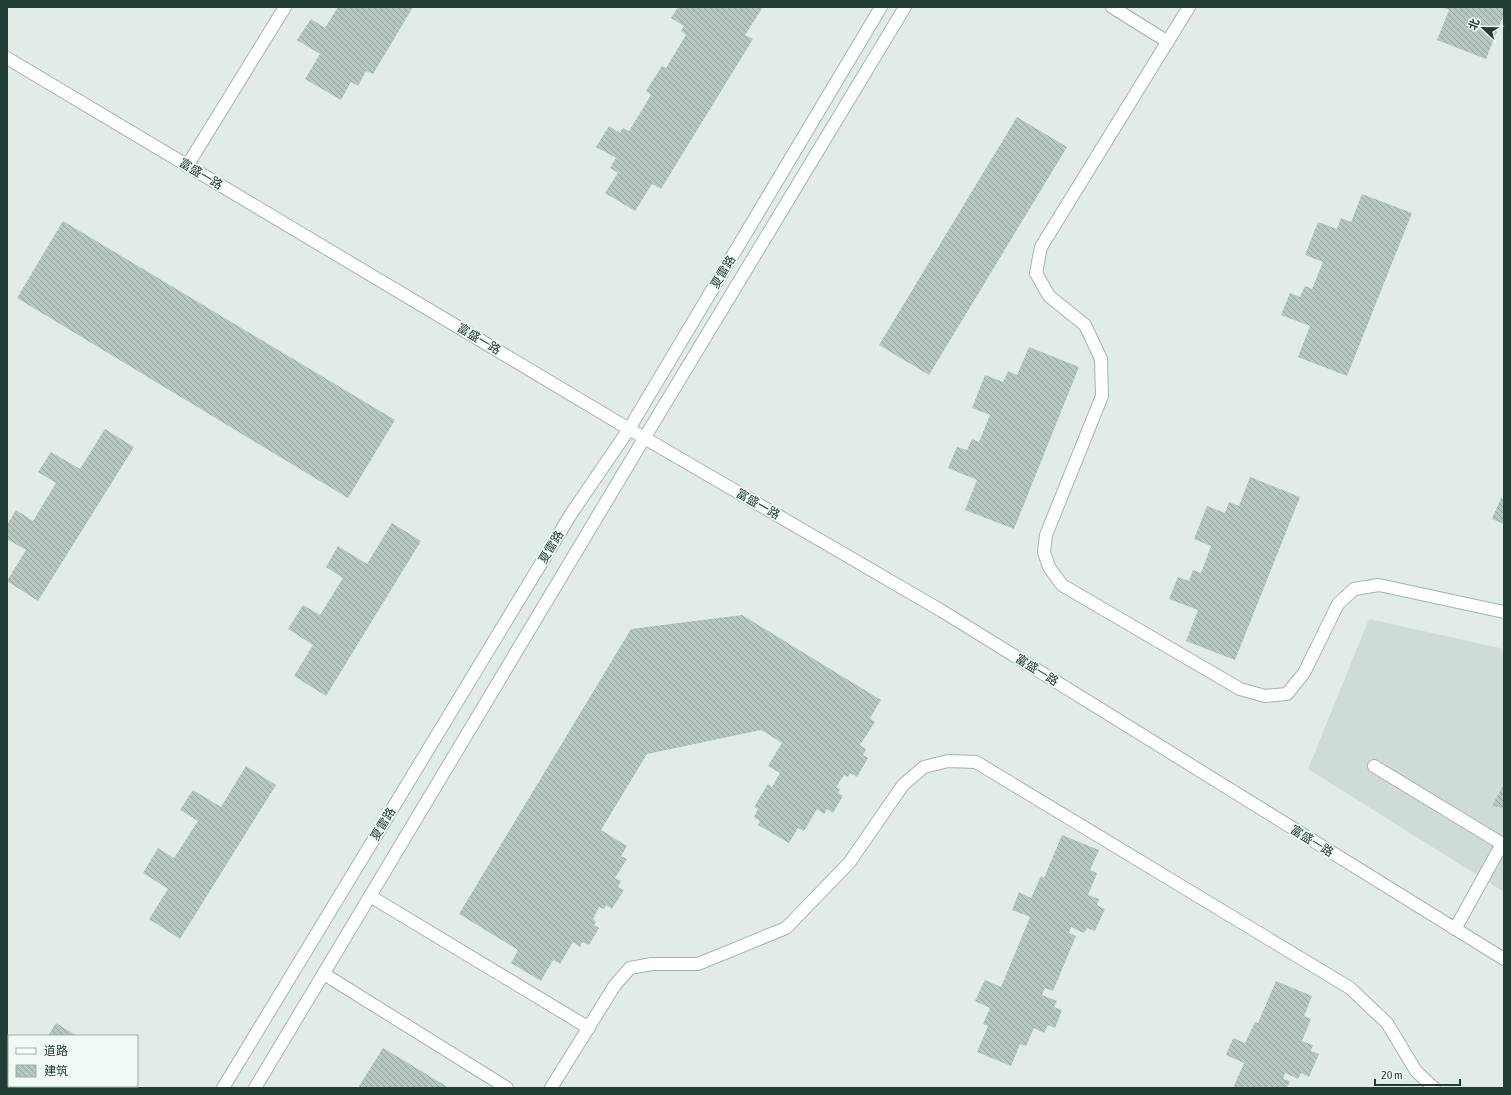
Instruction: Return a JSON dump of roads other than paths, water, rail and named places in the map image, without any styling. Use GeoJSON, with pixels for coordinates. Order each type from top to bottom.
{"type":"FeatureCollection","features":[{"type":"Feature","properties":{"kind":"street"},"geometry":{"type":"LineString","coordinates":[[187,166],[285,7]]}},
{"type":"Feature","properties":{"kind":"street","name":"夏雷路"},"geometry":{"type":"LineString","coordinates":[[223,1088],[571,514],[629,428],[881,7]]}},
{"type":"Feature","properties":{"kind":"street","name":"夏雷路"},"geometry":{"type":"LineString","coordinates":[[255,1088],[645,437],[905,7]]}},
{"type":"Feature","properties":{"kind":"street"},"geometry":{"type":"LineString","coordinates":[[1112,7],[1168,42]]}},
{"type":"Feature","properties":{"kind":"street"},"geometry":{"type":"LineString","coordinates":[[1184,9],[1168,42],[1042,246],[1036,273],[1049,296],[1085,326],[1102,358],[1102,396],[1046,535],[1044,552],[1049,567],[1062,585],[1240,689],[1265,696],[1287,694],[1304,673],[1338,604],[1354,589],[1379,585],[1504,612]]}},
{"type":"Feature","properties":{"kind":"street","name":"富盛一路"},"geometry":{"type":"LineString","coordinates":[[7,58],[629,428],[942,611],[1504,959]]}},
{"type":"Feature","properties":{"kind":"street"},"geometry":{"type":"LineString","coordinates":[[551,1088],[615,985],[630,968],[652,964],[698,964],[786,928],[849,863],[903,785],[924,767],[948,761],[976,762],[1350,988],[1387,1023],[1416,1071],[1434,1088]]}},
{"type":"Feature","properties":{"kind":"street"},"geometry":{"type":"LineString","coordinates":[[1374,766],[1503,845],[1455,929]]}},
{"type":"Feature","properties":{"kind":"street"},"geometry":{"type":"LineString","coordinates":[[370,896],[589,1028]]}},
{"type":"Feature","properties":{"kind":"street"},"geometry":{"type":"LineString","coordinates":[[324,974],[507,1088]]}}]}
